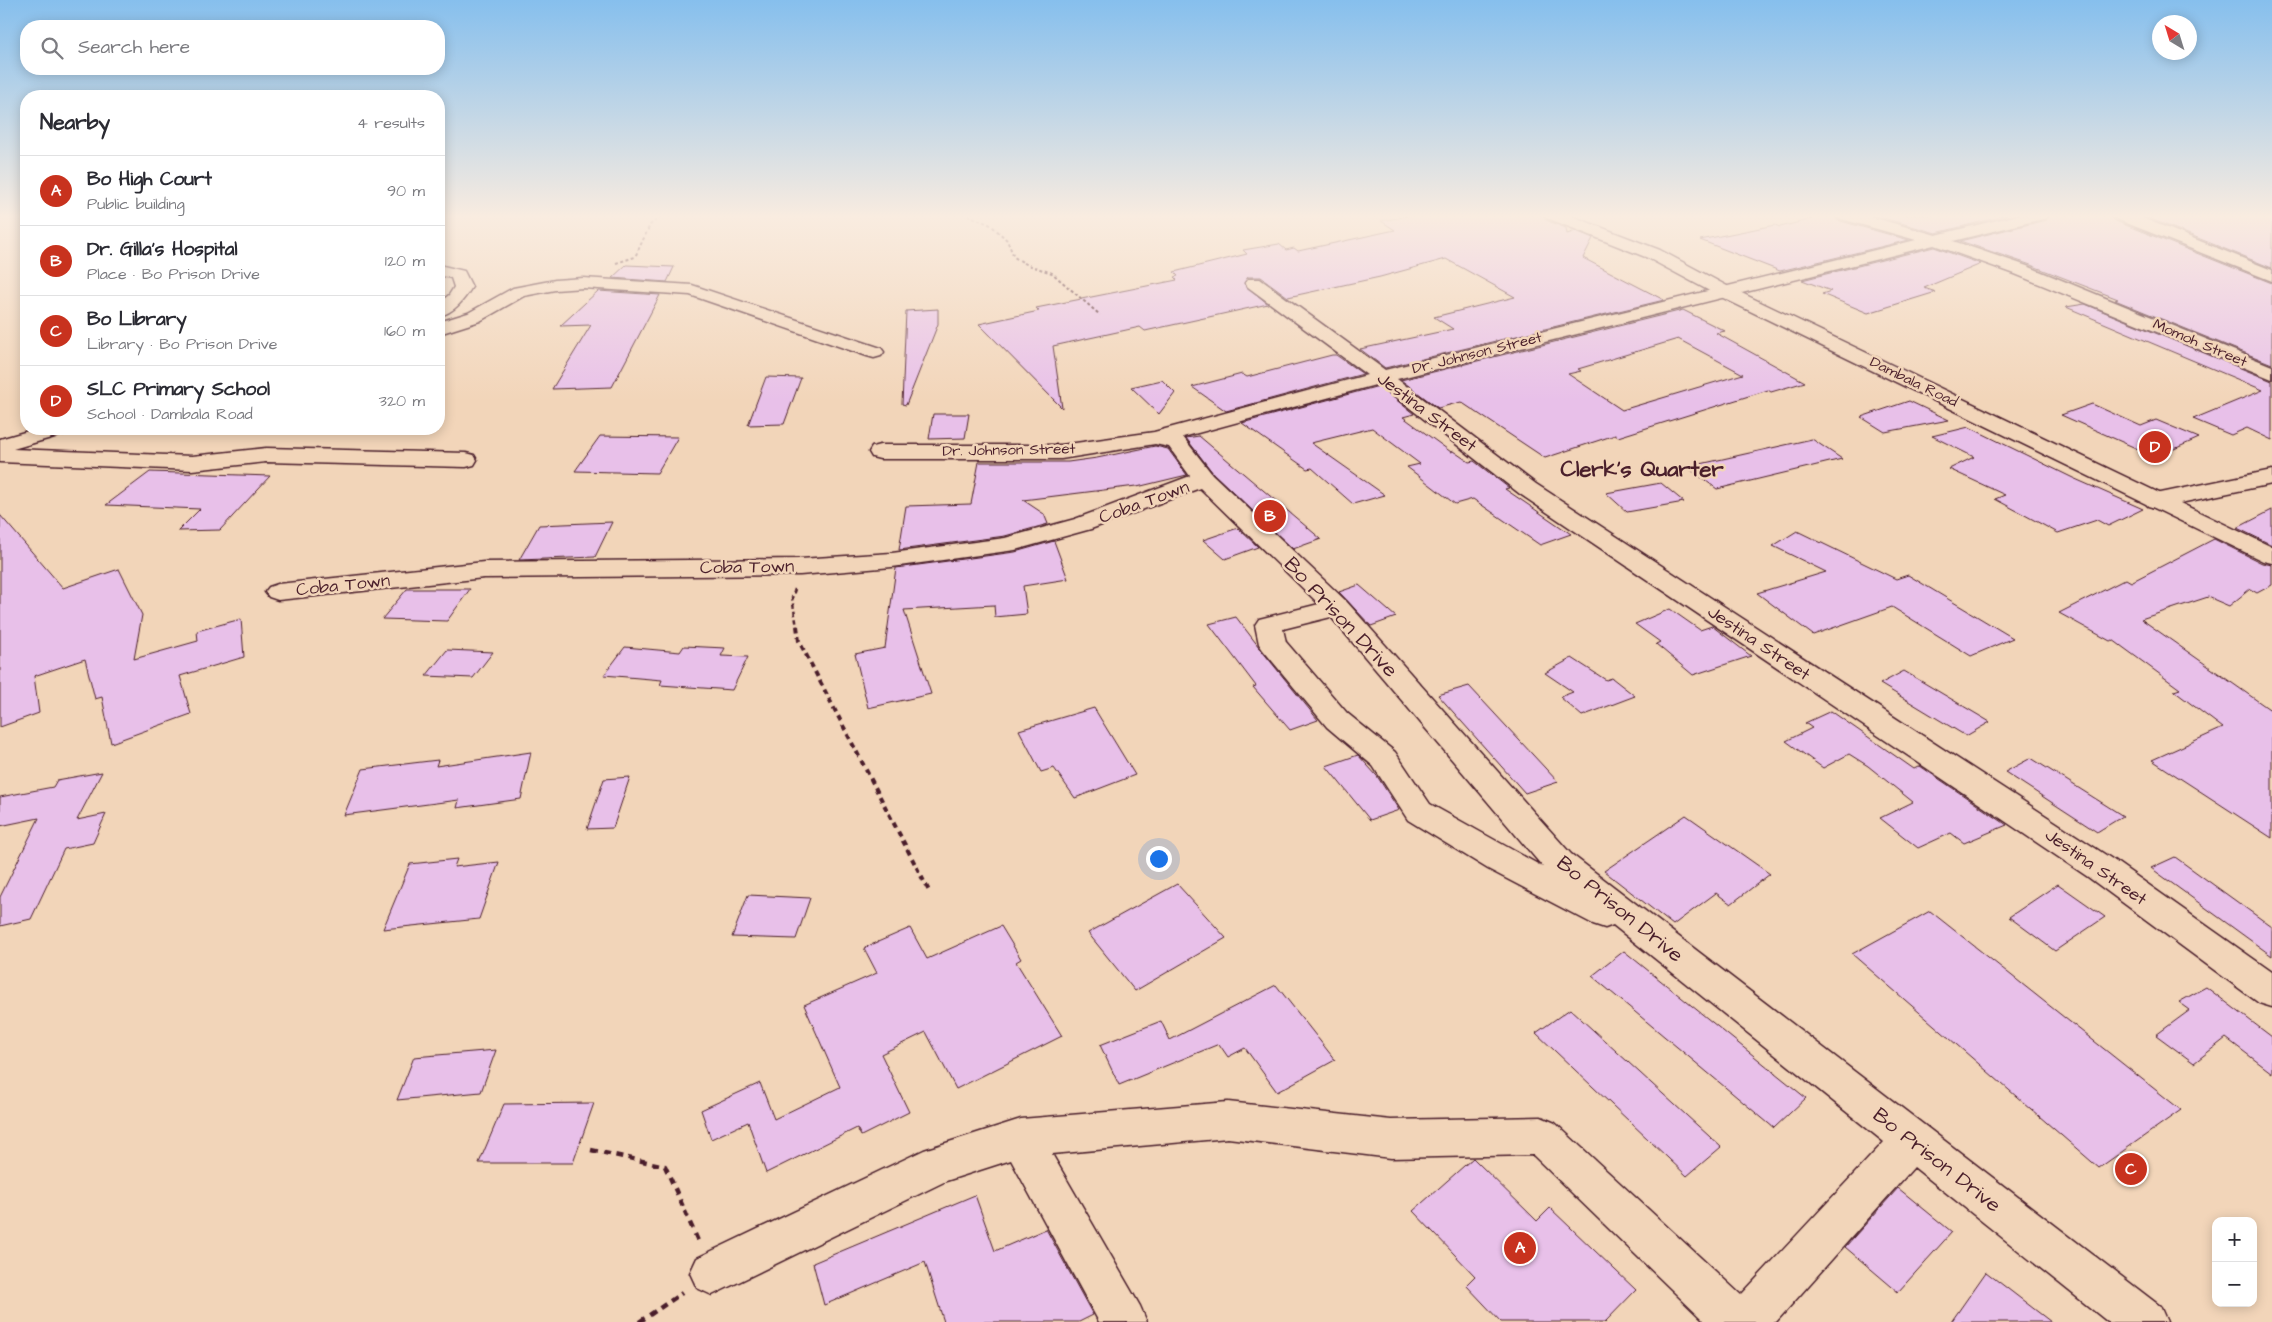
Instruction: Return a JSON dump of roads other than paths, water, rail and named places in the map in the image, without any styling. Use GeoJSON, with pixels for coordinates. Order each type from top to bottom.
{"type":"FeatureCollection","features":[{"type":"Feature","properties":{"kind":"street"},"geometry":{"type":"LineString","coordinates":[[445,306],[455,299],[463,287],[458,277]]}},
{"type":"Feature","properties":{"kind":"street","name":"Dambala Road"},"geometry":{"type":"LineString","coordinates":[[1696,277],[2272,556]]}},
{"type":"Feature","properties":{"kind":"street","name":"Dr. Johnson Street"},"geometry":{"type":"LineString","coordinates":[[880,452],[1061,452],[1155,438],[1382,377],[1782,277]]}},
{"type":"Feature","properties":{"kind":"street","name":"Momoh Street"},"geometry":{"type":"LineString","coordinates":[[2037,277],[2272,373]]}},
{"type":"Feature","properties":{"kind":"street","name":"Jestina Street"},"geometry":{"type":"LineString","coordinates":[[1254,283],[1382,377],[1528,489],[2100,868],[2272,992]]}},
{"type":"Feature","properties":{"kind":"street"},"geometry":{"type":"LineString","coordinates":[[445,326],[474,317],[519,292],[555,285],[583,284],[692,290],[874,352]]}},
{"type":"Feature","properties":{"kind":"street"},"geometry":{"type":"LineString","coordinates":[[0,446],[37,435]]}},
{"type":"Feature","properties":{"kind":"street","name":"Bo Prison Drive"},"geometry":{"type":"LineString","coordinates":[[1155,438],[1176,442],[1204,479],[1337,607],[1560,863],[2144,1322]]}},
{"type":"Feature","properties":{"kind":"street"},"geometry":{"type":"LineString","coordinates":[[0,455],[192,463],[266,455],[466,460]]}},
{"type":"Feature","properties":{"kind":"street"},"geometry":{"type":"LineString","coordinates":[[2156,501],[2272,477]]}},
{"type":"Feature","properties":{"kind":"street","name":"Coba Town"},"geometry":{"type":"LineString","coordinates":[[278,592],[484,570],[800,567],[892,560],[1006,545],[1083,524],[1204,479]]}},
{"type":"Feature","properties":{"kind":"street"},"geometry":{"type":"LineString","coordinates":[[1337,607],[1268,625],[1273,644],[1337,720],[1384,759],[1419,812],[1500,860],[1662,943]]}},
{"type":"Feature","properties":{"kind":"street"},"geometry":{"type":"LineString","coordinates":[[712,1273],[938,1164],[1021,1138],[1228,1120],[1391,1139],[1541,1136],[1737,1322]]}},
{"type":"Feature","properties":{"kind":"street"},"geometry":{"type":"LineString","coordinates":[[1021,1138],[1124,1322]]}},
{"type":"Feature","properties":{"kind":"street"},"geometry":{"type":"LineString","coordinates":[[1746,1322],[1912,1140]]}},
{"type":"Feature","properties":{"kind":"place","name":"SLC Primary School"},"geometry":{"type":"Point","coordinates":[2155,447]}},
{"type":"Feature","properties":{"kind":"place","name":"Dr. Gilla's Hospital"},"geometry":{"type":"Point","coordinates":[1270,516]}},
{"type":"Feature","properties":{"kind":"place","name":"Bo Library"},"geometry":{"type":"Point","coordinates":[2131,1169]}},
{"type":"Feature","properties":{"kind":"place","name":"Bo High Court"},"geometry":{"type":"Point","coordinates":[1520,1248]}},
{"type":"Feature","properties":{"kind":"district","name":"Clerk's Quarter"},"geometry":{"type":"Point","coordinates":[1642,469]}}]}
